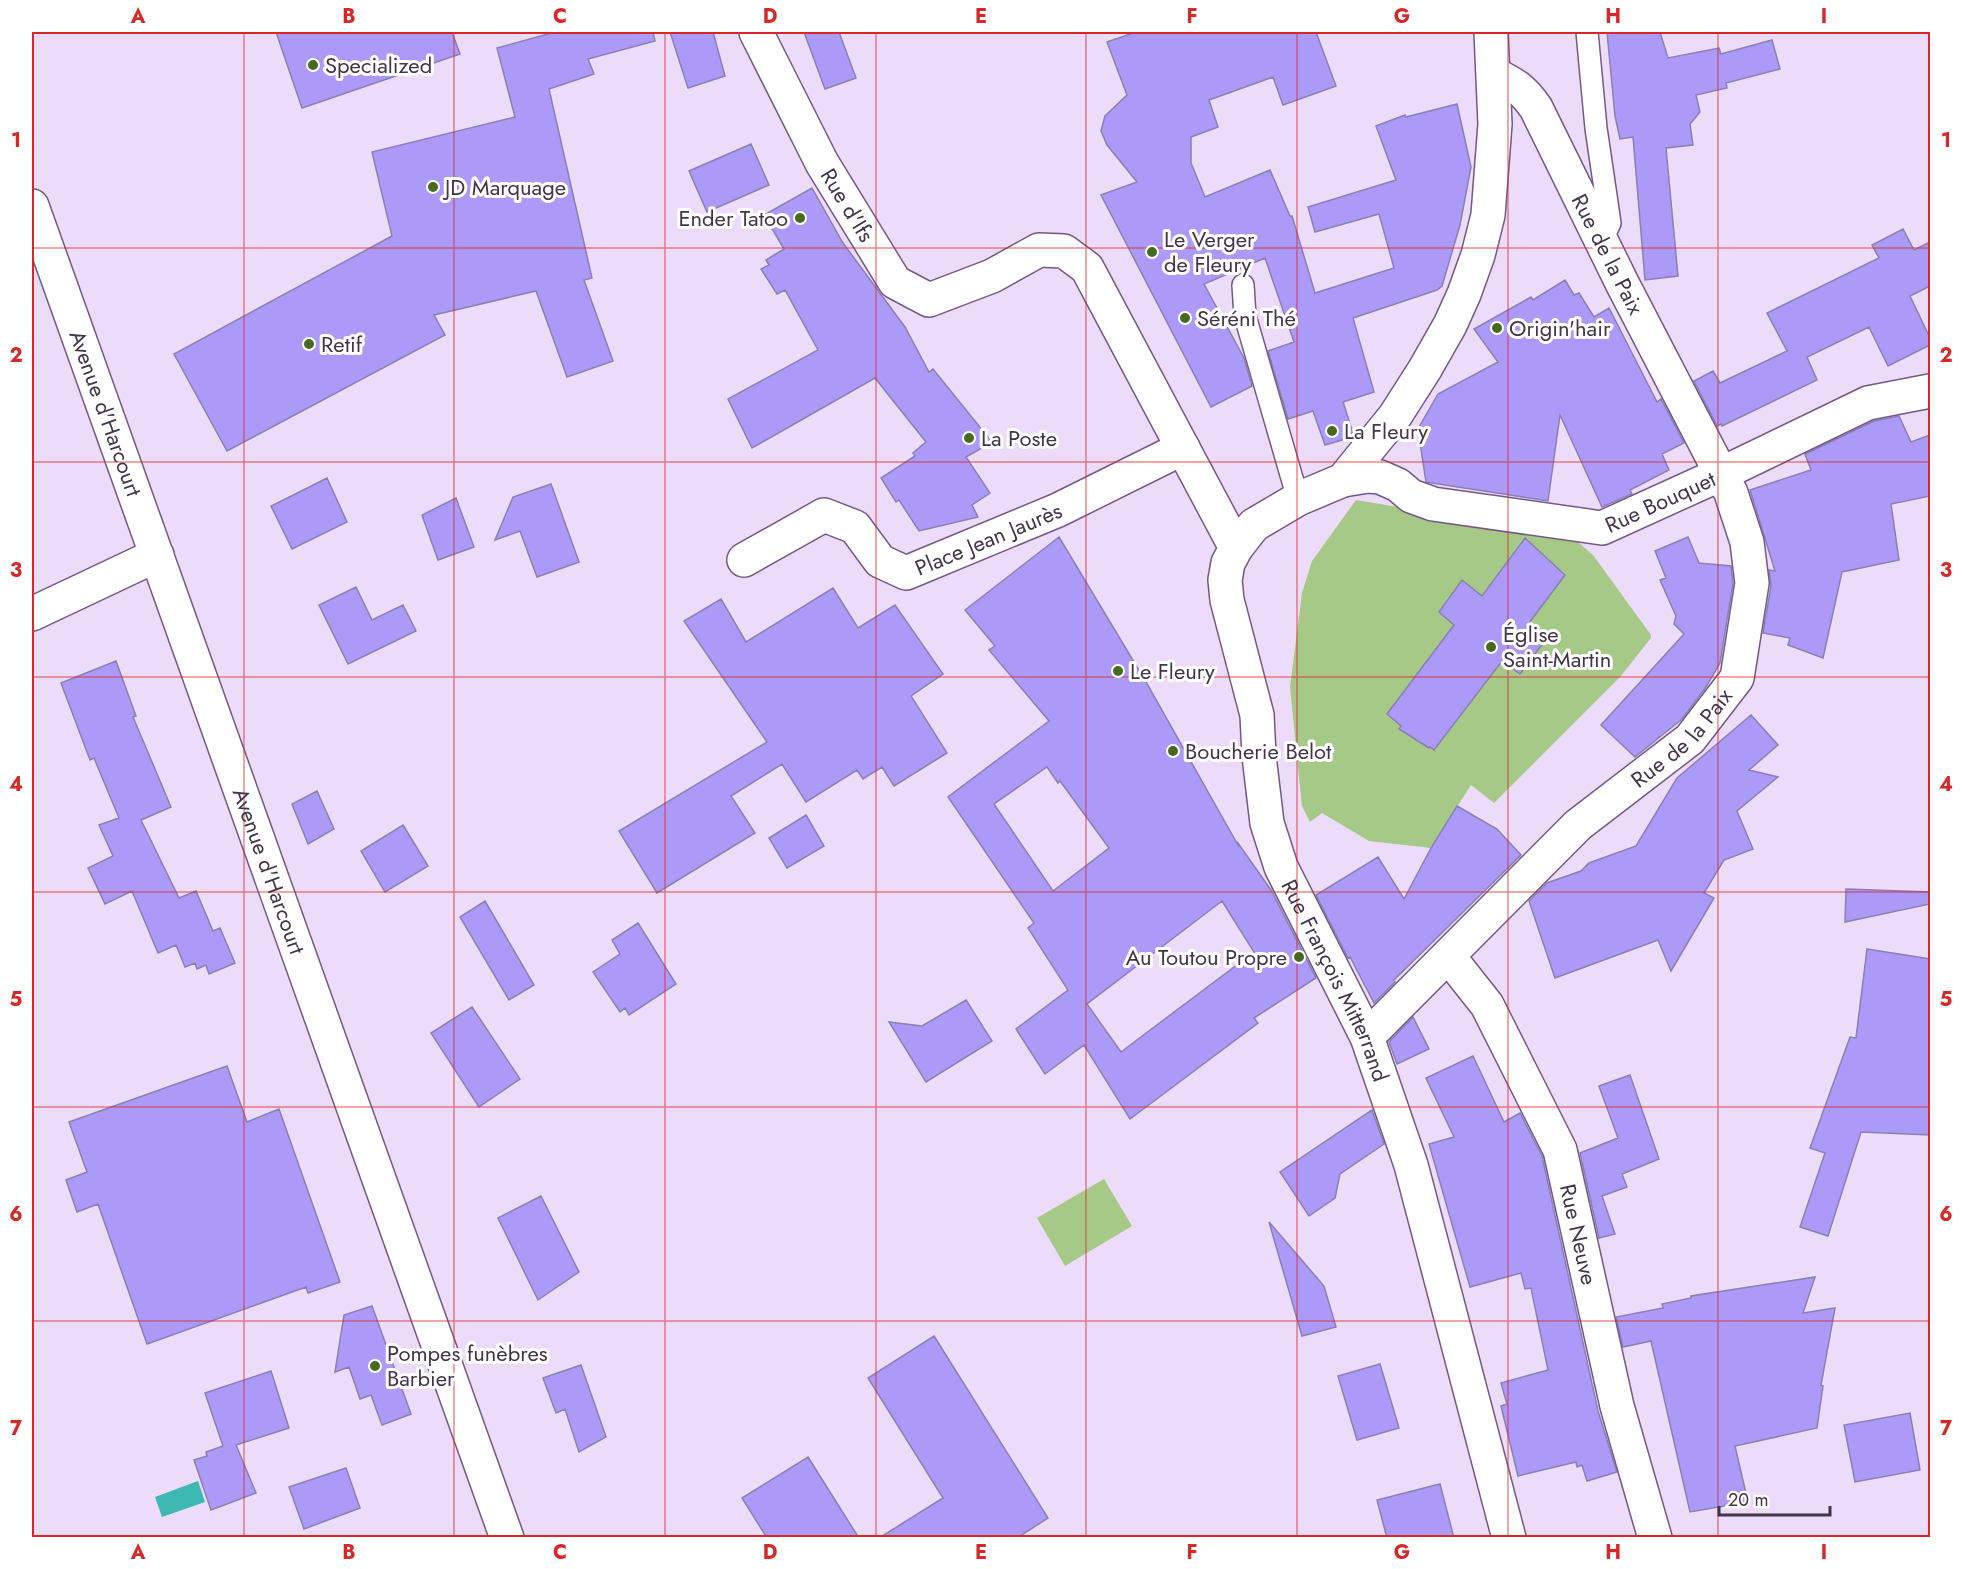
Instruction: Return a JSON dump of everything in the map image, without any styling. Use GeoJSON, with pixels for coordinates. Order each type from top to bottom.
{"type":"FeatureCollection","features":[{"type":"Feature","properties":{"kind":"street","name":"Rue d'Ifs"},"geometry":{"type":"LineString","coordinates":[[756,32],[822,163],[895,282],[929,300],[992,276],[1039,250],[1064,251],[1087,268],[1183,448]]}},
{"type":"Feature","properties":{"kind":"street"},"geometry":{"type":"LineString","coordinates":[[1343,480],[1382,433],[1407,398],[1450,325],[1478,255],[1490,197],[1495,124],[1491,32]]}},
{"type":"Feature","properties":{"kind":"street","name":"Rue de la Paix"},"geometry":{"type":"LineString","coordinates":[[1367,1037],[1578,825],[1690,739],[1737,678],[1752,583],[1747,542],[1731,493],[1601,242],[1536,108],[1525,92],[1494,74]]}},
{"type":"Feature","properties":{"kind":"street","name":"Avenue d'Harcourt"},"geometry":{"type":"LineString","coordinates":[[32,206],[507,1538]]}},
{"type":"Feature","properties":{"kind":"street","name":"Rue Bouquet"},"geometry":{"type":"LineString","coordinates":[[1343,480],[1368,476],[1380,477],[1398,485],[1411,496],[1433,504],[1602,528],[1868,403],[1930,392]]}},
{"type":"Feature","properties":{"kind":"street"},"geometry":{"type":"LineString","coordinates":[[1183,448],[1236,548]]}},
{"type":"Feature","properties":{"kind":"street","name":"Place Jean Jaurès"},"geometry":{"type":"LineString","coordinates":[[744,561],[824,515],[855,527],[880,561],[906,573],[1058,510],[1183,448]]}},
{"type":"Feature","properties":{"kind":"street","name":"Rue François Mitterrand"},"geometry":{"type":"LineString","coordinates":[[1343,480],[1298,500],[1254,525],[1236,548],[1228,563],[1225,580],[1227,600],[1257,715],[1267,823],[1281,867],[1367,1037],[1411,1165],[1509,1538]]}},
{"type":"Feature","properties":{"kind":"street"},"geometry":{"type":"LineString","coordinates":[[32,614],[157,555]]}},
{"type":"Feature","properties":{"kind":"street","name":"Rue Neuve"},"geometry":{"type":"LineString","coordinates":[[1449,957],[1487,1005],[1560,1150],[1617,1406],[1655,1538]]}},
{"type":"Feature","properties":{"kind":"lane"},"geometry":{"type":"LineString","coordinates":[[1587,32],[1596,128],[1610,223],[1601,242]]}},
{"type":"Feature","properties":{"kind":"lane"},"geometry":{"type":"LineString","coordinates":[[1243,285],[1245,316],[1298,500]]}},
{"type":"Feature","properties":{"kind":"shaded area"},"geometry":{"type":"Polygon","coordinates":[[[1356,500],[1571,536],[1593,555],[1651,635],[1620,677],[1494,803],[1471,785],[1431,848],[1369,841],[1322,813],[1310,822],[1302,806],[1290,687],[1302,593],[1312,561],[1356,500]]]}},
{"type":"Feature","properties":{"kind":"shaded area"},"geometry":{"type":"Polygon","coordinates":[[[1104,1179],[1132,1226],[1065,1266],[1037,1218],[1104,1179]]]}},
{"type":"Feature","properties":{"kind":"shaded area"},"geometry":{"type":"Polygon","coordinates":[[[198,1481],[205,1502],[162,1517],[155,1497],[198,1481]]]}},
{"type":"Feature","properties":{"kind":"building"},"geometry":{"type":"Polygon","coordinates":[[[276,32],[452,32],[460,54],[302,108],[276,32]]]}},
{"type":"Feature","properties":{"kind":"building"},"geometry":{"type":"Polygon","coordinates":[[[555,32],[653,32],[655,41],[588,59],[594,74],[549,89],[592,278],[584,280],[613,361],[567,377],[536,291],[434,315],[445,335],[227,451],[174,354],[392,236],[372,152],[515,117],[497,48],[555,32]]]}},
{"type":"Feature","properties":{"kind":"building"},"geometry":{"type":"Polygon","coordinates":[[[670,32],[713,32],[725,76],[688,88],[670,32]]]}},
{"type":"Feature","properties":{"kind":"building"},"geometry":{"type":"Polygon","coordinates":[[[804,32],[839,32],[856,78],[825,89],[804,32]]]}},
{"type":"Feature","properties":{"kind":"building"},"geometry":{"type":"Polygon","coordinates":[[[1136,32],[1316,32],[1336,86],[1283,105],[1273,77],[1209,100],[1218,127],[1191,137],[1191,163],[1205,197],[1270,170],[1290,216],[1292,216],[1315,293],[1394,268],[1379,214],[1315,232],[1308,207],[1396,180],[1376,126],[1405,115],[1406,117],[1457,104],[1471,167],[1460,225],[1442,286],[1437,290],[1353,318],[1374,392],[1343,402],[1353,433],[1342,440],[1325,445],[1313,411],[1288,419],[1268,351],[1294,342],[1265,258],[1204,284],[1244,358],[1252,386],[1211,407],[1101,195],[1137,182],[1107,145],[1101,131],[1105,116],[1127,95],[1107,42],[1136,32]]]}},
{"type":"Feature","properties":{"kind":"building"},"geometry":{"type":"Polygon","coordinates":[[[1607,32],[1660,32],[1668,58],[1719,48],[1721,54],[1772,40],[1780,69],[1726,83],[1727,88],[1696,95],[1700,112],[1690,124],[1693,145],[1666,148],[1678,276],[1645,280],[1633,137],[1620,139],[1615,116],[1607,32]]]}},
{"type":"Feature","properties":{"kind":"building"},"geometry":{"type":"Polygon","coordinates":[[[751,144],[769,185],[707,212],[689,171],[751,144]]]}},
{"type":"Feature","properties":{"kind":"building"},"geometry":{"type":"Polygon","coordinates":[[[812,188],[843,243],[905,327],[929,372],[933,369],[992,442],[966,457],[990,493],[972,505],[978,517],[919,531],[899,500],[896,502],[881,478],[915,456],[913,453],[926,442],[875,378],[752,448],[728,399],[818,350],[785,290],[777,294],[761,269],[769,265],[766,260],[784,249],[764,215],[812,188]]]}},
{"type":"Feature","properties":{"kind":"building"},"geometry":{"type":"Polygon","coordinates":[[[1903,229],[1914,250],[1930,242],[1930,286],[1910,296],[1930,338],[1930,345],[1888,366],[1869,327],[1807,357],[1817,380],[1722,426],[1721,424],[1717,426],[1694,381],[1713,371],[1720,383],[1787,351],[1767,313],[1879,258],[1872,245],[1903,229]]]}},
{"type":"Feature","properties":{"kind":"building"},"geometry":{"type":"Polygon","coordinates":[[[1565,280],[1574,295],[1579,293],[1594,317],[1609,308],[1657,402],[1661,399],[1684,443],[1662,454],[1669,470],[1630,490],[1632,494],[1602,507],[1560,415],[1548,501],[1426,482],[1418,429],[1438,394],[1498,362],[1474,329],[1531,297],[1533,300],[1565,280]]]}},
{"type":"Feature","properties":{"kind":"building"},"geometry":{"type":"Polygon","coordinates":[[[1899,416],[1911,442],[1930,435],[1930,496],[1891,504],[1899,560],[1842,572],[1823,658],[1788,645],[1790,638],[1763,633],[1771,586],[1769,570],[1775,571],[1750,490],[1811,470],[1805,454],[1874,421],[1899,416]]]}},
{"type":"Feature","properties":{"kind":"building"},"geometry":{"type":"Polygon","coordinates":[[[327,478],[347,522],[292,549],[271,506],[327,478]]]}},
{"type":"Feature","properties":{"kind":"building"},"geometry":{"type":"Polygon","coordinates":[[[551,484],[579,562],[537,577],[520,531],[495,540],[513,497],[551,484]]]}},
{"type":"Feature","properties":{"kind":"building"},"geometry":{"type":"Polygon","coordinates":[[[456,498],[474,547],[438,560],[422,515],[456,498]]]}},
{"type":"Feature","properties":{"kind":"building"},"geometry":{"type":"Polygon","coordinates":[[[1059,537],[1146,682],[1238,845],[1238,843],[1271,890],[1316,978],[1254,1018],[1258,1023],[1130,1119],[1084,1045],[1045,1074],[1016,1029],[1068,990],[1028,928],[1034,923],[948,797],[1049,721],[989,650],[995,646],[965,610],[1059,537]],[[1047,767],[994,804],[1053,891],[1109,848],[1060,781],[1058,783],[1047,767]],[[1222,901],[1087,1004],[1121,1052],[1254,952],[1222,901]]]}},
{"type":"Feature","properties":{"kind":"building"},"geometry":{"type":"Polygon","coordinates":[[[1688,537],[1699,563],[1731,566],[1733,583],[1720,663],[1706,687],[1682,719],[1635,757],[1601,725],[1684,634],[1674,624],[1676,616],[1660,580],[1666,578],[1655,551],[1688,537]]]}},
{"type":"Feature","properties":{"kind":"building","name":"Église Saint-Martin"},"geometry":{"type":"Polygon","coordinates":[[[1525,538],[1565,575],[1526,627],[1543,643],[1520,674],[1502,661],[1434,750],[1429,748],[1399,729],[1401,726],[1387,714],[1454,625],[1439,612],[1462,580],[1482,596],[1525,538]]]}},
{"type":"Feature","properties":{"kind":"building"},"geometry":{"type":"Polygon","coordinates":[[[356,587],[372,620],[403,605],[416,631],[348,664],[319,605],[356,587]]]}},
{"type":"Feature","properties":{"kind":"building"},"geometry":{"type":"Polygon","coordinates":[[[833,588],[858,628],[895,605],[943,674],[911,696],[947,753],[894,786],[882,767],[863,779],[857,770],[806,802],[782,764],[731,796],[755,833],[657,893],[619,831],[767,742],[684,621],[721,599],[746,642],[833,588]]]}},
{"type":"Feature","properties":{"kind":"building"},"geometry":{"type":"Polygon","coordinates":[[[116,661],[136,716],[133,717],[171,807],[141,820],[179,898],[196,891],[213,931],[220,928],[235,963],[209,974],[206,965],[197,969],[195,963],[185,967],[176,945],[158,953],[132,891],[105,904],[88,868],[113,856],[99,825],[119,818],[94,758],[90,760],[61,683],[116,661]]]}},
{"type":"Feature","properties":{"kind":"building"},"geometry":{"type":"Polygon","coordinates":[[[1751,715],[1778,745],[1749,770],[1778,777],[1737,811],[1753,849],[1724,860],[1704,893],[1714,898],[1671,971],[1658,940],[1555,978],[1529,901],[1547,883],[1581,871],[1589,863],[1636,846],[1677,778],[1751,715]]]}},
{"type":"Feature","properties":{"kind":"building"},"geometry":{"type":"Polygon","coordinates":[[[317,791],[334,829],[308,844],[292,804],[317,791]]]}},
{"type":"Feature","properties":{"kind":"building"},"geometry":{"type":"Polygon","coordinates":[[[1457,806],[1497,829],[1521,855],[1394,980],[1395,982],[1374,1003],[1316,895],[1378,857],[1404,899],[1457,806]]]}},
{"type":"Feature","properties":{"kind":"building"},"geometry":{"type":"Polygon","coordinates":[[[806,815],[824,846],[787,868],[769,838],[806,815]]]}},
{"type":"Feature","properties":{"kind":"building"},"geometry":{"type":"Polygon","coordinates":[[[403,825],[428,866],[385,892],[361,851],[403,825]]]}},
{"type":"Feature","properties":{"kind":"building"},"geometry":{"type":"Polygon","coordinates":[[[1846,889],[1930,892],[1930,904],[1845,922],[1846,889]]]}},
{"type":"Feature","properties":{"kind":"building"},"geometry":{"type":"Polygon","coordinates":[[[485,901],[534,985],[509,1000],[460,917],[485,901]]]}},
{"type":"Feature","properties":{"kind":"building"},"geometry":{"type":"Polygon","coordinates":[[[638,923],[676,984],[629,1015],[625,1008],[620,1012],[593,972],[620,954],[612,940],[638,923]]]}},
{"type":"Feature","properties":{"kind":"building"},"geometry":{"type":"Polygon","coordinates":[[[1867,949],[1930,959],[1930,1135],[1861,1132],[1828,1236],[1800,1227],[1825,1153],[1810,1148],[1850,1037],[1856,1038],[1867,949]]]}},
{"type":"Feature","properties":{"kind":"building"},"geometry":{"type":"Polygon","coordinates":[[[966,1000],[992,1041],[926,1082],[889,1022],[922,1026],[966,1000]]]}},
{"type":"Feature","properties":{"kind":"building"},"geometry":{"type":"Polygon","coordinates":[[[472,1007],[520,1079],[479,1107],[431,1033],[472,1007]]]}},
{"type":"Feature","properties":{"kind":"building"},"geometry":{"type":"Polygon","coordinates":[[[1413,1017],[1429,1049],[1397,1064],[1389,1042],[1413,1017]]]}},
{"type":"Feature","properties":{"kind":"building"},"geometry":{"type":"Polygon","coordinates":[[[1473,1056],[1504,1122],[1520,1113],[1542,1156],[1598,1411],[1617,1472],[1587,1481],[1582,1465],[1577,1467],[1576,1462],[1518,1476],[1501,1406],[1507,1404],[1501,1383],[1548,1370],[1531,1288],[1525,1289],[1521,1273],[1470,1287],[1429,1144],[1454,1137],[1426,1078],[1473,1056]]]}},
{"type":"Feature","properties":{"kind":"building"},"geometry":{"type":"Polygon","coordinates":[[[227,1066],[247,1122],[279,1109],[340,1282],[308,1293],[306,1287],[147,1344],[98,1204],[77,1212],[66,1180],[87,1172],[69,1122],[227,1066]]]}},
{"type":"Feature","properties":{"kind":"building"},"geometry":{"type":"Polygon","coordinates":[[[1630,1075],[1659,1159],[1622,1174],[1627,1187],[1602,1196],[1615,1234],[1599,1238],[1580,1153],[1618,1138],[1599,1086],[1630,1075]]]}},
{"type":"Feature","properties":{"kind":"building"},"geometry":{"type":"Polygon","coordinates":[[[1372,1110],[1384,1144],[1340,1174],[1335,1198],[1309,1216],[1280,1172],[1372,1110]]]}},
{"type":"Feature","properties":{"kind":"building"},"geometry":{"type":"Polygon","coordinates":[[[541,1196],[579,1272],[538,1300],[498,1218],[541,1196]]]}},
{"type":"Feature","properties":{"kind":"building"},"geometry":{"type":"Polygon","coordinates":[[[1269,1222],[1324,1286],[1336,1327],[1302,1336],[1269,1222]]]}},
{"type":"Feature","properties":{"kind":"building"},"geometry":{"type":"Polygon","coordinates":[[[1815,1277],[1803,1313],[1835,1308],[1821,1385],[1823,1386],[1817,1428],[1735,1446],[1748,1502],[1690,1512],[1651,1341],[1623,1347],[1616,1317],[1663,1308],[1662,1304],[1691,1298],[1691,1296],[1815,1277]]]}},
{"type":"Feature","properties":{"kind":"building"},"geometry":{"type":"Polygon","coordinates":[[[372,1306],[411,1414],[382,1425],[371,1395],[360,1399],[349,1367],[335,1372],[344,1315],[372,1306]]]}},
{"type":"Feature","properties":{"kind":"building"},"geometry":{"type":"Polygon","coordinates":[[[934,1336],[1048,1518],[1017,1538],[879,1538],[943,1498],[868,1378],[934,1336]]]}},
{"type":"Feature","properties":{"kind":"building"},"geometry":{"type":"Polygon","coordinates":[[[1380,1364],[1399,1428],[1357,1440],[1338,1376],[1380,1364]]]}},
{"type":"Feature","properties":{"kind":"building"},"geometry":{"type":"Polygon","coordinates":[[[581,1365],[606,1437],[579,1452],[565,1409],[556,1413],[543,1378],[581,1365]]]}},
{"type":"Feature","properties":{"kind":"building"},"geometry":{"type":"Polygon","coordinates":[[[271,1371],[289,1428],[236,1445],[256,1493],[211,1510],[194,1460],[207,1456],[206,1452],[223,1446],[205,1393],[271,1371]]]}},
{"type":"Feature","properties":{"kind":"building"},"geometry":{"type":"Polygon","coordinates":[[[1910,1413],[1920,1470],[1855,1482],[1844,1425],[1910,1413]]]}},
{"type":"Feature","properties":{"kind":"building"},"geometry":{"type":"Polygon","coordinates":[[[808,1457],[859,1538],[767,1538],[742,1498],[808,1457]]]}},
{"type":"Feature","properties":{"kind":"building"},"geometry":{"type":"Polygon","coordinates":[[[346,1468],[360,1508],[304,1529],[289,1487],[346,1468]]]}},
{"type":"Feature","properties":{"kind":"building"},"geometry":{"type":"Polygon","coordinates":[[[1440,1484],[1454,1538],[1387,1538],[1377,1500],[1440,1484]]]}},
{"type":"Feature","properties":{"kind":"place","name":"Specialized"},"geometry":{"type":"Point","coordinates":[313,65]}},
{"type":"Feature","properties":{"kind":"place","name":"JD Marquage"},"geometry":{"type":"Point","coordinates":[433,187]}},
{"type":"Feature","properties":{"kind":"place","name":"Ender Tatoo"},"geometry":{"type":"Point","coordinates":[800,218]}},
{"type":"Feature","properties":{"kind":"place","name":"Le Verger de Fleury"},"geometry":{"type":"Point","coordinates":[1152,252]}},
{"type":"Feature","properties":{"kind":"place","name":"Séréni Thé"},"geometry":{"type":"Point","coordinates":[1185,318]}},
{"type":"Feature","properties":{"kind":"place","name":"Origin'hair"},"geometry":{"type":"Point","coordinates":[1497,328]}},
{"type":"Feature","properties":{"kind":"place","name":"Retif"},"geometry":{"type":"Point","coordinates":[309,344]}},
{"type":"Feature","properties":{"kind":"place","name":"La Fleury"},"geometry":{"type":"Point","coordinates":[1332,431]}},
{"type":"Feature","properties":{"kind":"place","name":"La Poste"},"geometry":{"type":"Point","coordinates":[969,438]}},
{"type":"Feature","properties":{"kind":"place","name":"Église Saint-Martin"},"geometry":{"type":"Point","coordinates":[1491,647]}},
{"type":"Feature","properties":{"kind":"place","name":"Le Fleury"},"geometry":{"type":"Point","coordinates":[1118,671]}},
{"type":"Feature","properties":{"kind":"place","name":"Boucherie Belot"},"geometry":{"type":"Point","coordinates":[1173,751]}},
{"type":"Feature","properties":{"kind":"place","name":"Au Toutou Propre"},"geometry":{"type":"Point","coordinates":[1299,957]}},
{"type":"Feature","properties":{"kind":"place","name":"Pompes funèbres Barbier"},"geometry":{"type":"Point","coordinates":[375,1366]}}]}
